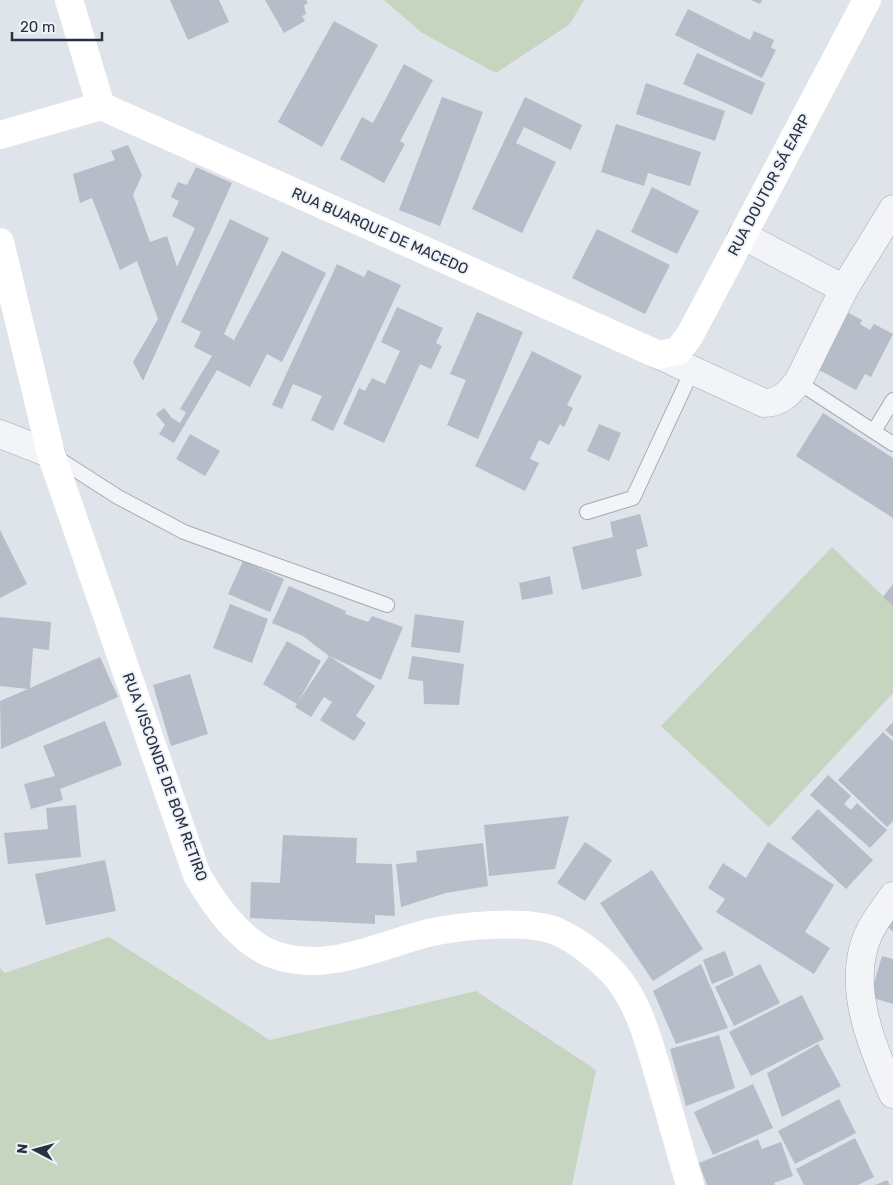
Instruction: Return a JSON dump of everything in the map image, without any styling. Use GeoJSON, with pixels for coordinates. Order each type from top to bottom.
{"type":"FeatureCollection","features":[{"type":"Feature","properties":{"kind":"main road"},"geometry":{"type":"LineString","coordinates":[[0,135],[101,106],[69,0]]}},
{"type":"Feature","properties":{"kind":"main road","name":"RUA DOUTOR SÁ EARP"},"geometry":{"type":"LineString","coordinates":[[659,356],[678,352],[690,335],[867,0]]}},
{"type":"Feature","properties":{"kind":"main road","name":"RUA BUARQUE DE MACEDO"},"geometry":{"type":"LineString","coordinates":[[101,106],[659,356]]}},
{"type":"Feature","properties":{"kind":"main road","name":"RUA VISCONDE DE BOM RETIRO"},"geometry":{"type":"LineString","coordinates":[[0,242],[51,454],[197,874],[213,902],[254,943],[274,954],[298,960],[323,962],[362,954],[428,933],[453,928],[495,925],[555,931],[583,947],[616,976],[645,1029],[690,1185]]}},
{"type":"Feature","properties":{"kind":"street"},"geometry":{"type":"LineString","coordinates":[[659,356],[764,403],[775,403],[787,395],[798,382],[844,289],[893,209]]}},
{"type":"Feature","properties":{"kind":"street"},"geometry":{"type":"LineString","coordinates":[[742,235],[844,289]]}},
{"type":"Feature","properties":{"kind":"street"},"geometry":{"type":"LineString","coordinates":[[0,434],[51,454]]}},
{"type":"Feature","properties":{"kind":"street"},"geometry":{"type":"LineString","coordinates":[[893,896],[868,935],[860,968],[863,1010],[877,1058],[893,1094]]}},
{"type":"Feature","properties":{"kind":"lane"},"geometry":{"type":"LineString","coordinates":[[588,512],[633,498],[692,371]]}},
{"type":"Feature","properties":{"kind":"lane"},"geometry":{"type":"LineString","coordinates":[[798,382],[893,444]]}},
{"type":"Feature","properties":{"kind":"lane"},"geometry":{"type":"LineString","coordinates":[[874,431],[893,400]]}},
{"type":"Feature","properties":{"kind":"lane"},"geometry":{"type":"LineString","coordinates":[[51,454],[118,497],[184,532],[387,605]]}},
{"type":"Feature","properties":{"kind":"green space"},"geometry":{"type":"Polygon","coordinates":[[[384,0],[584,0],[570,24],[496,73],[422,33],[384,0]]]}},
{"type":"Feature","properties":{"kind":"green space"},"geometry":{"type":"Polygon","coordinates":[[[832,547],[893,606],[893,693],[769,827],[661,726],[832,547]]]}},
{"type":"Feature","properties":{"kind":"green space"},"geometry":{"type":"Polygon","coordinates":[[[109,937],[270,1040],[476,991],[596,1070],[572,1185],[0,1185],[0,968],[5,973],[109,937]]]}},
{"type":"Feature","properties":{"kind":"building"},"geometry":{"type":"Polygon","coordinates":[[[170,0],[219,0],[229,22],[188,40],[170,0]]]}},
{"type":"Feature","properties":{"kind":"building"},"geometry":{"type":"Polygon","coordinates":[[[265,0],[306,0],[308,3],[304,5],[306,14],[302,16],[305,21],[284,33],[265,0]]]}},
{"type":"Feature","properties":{"kind":"building"},"geometry":{"type":"Polygon","coordinates":[[[751,0],[762,0],[760,4],[751,0]]]}},
{"type":"Feature","properties":{"kind":"building"},"geometry":{"type":"Polygon","coordinates":[[[688,9],[750,40],[754,31],[774,40],[771,48],[776,50],[762,78],[675,35],[688,9]]]}},
{"type":"Feature","properties":{"kind":"building"},"geometry":{"type":"Polygon","coordinates":[[[334,21],[378,45],[322,147],[278,122],[334,21]]]}},
{"type":"Feature","properties":{"kind":"building"},"geometry":{"type":"Polygon","coordinates":[[[697,53],[765,83],[752,115],[683,84],[697,53]]]}},
{"type":"Feature","properties":{"kind":"building"},"geometry":{"type":"Polygon","coordinates":[[[404,64],[433,80],[400,141],[405,144],[384,183],[340,159],[362,117],[373,123],[404,64]]]}},
{"type":"Feature","properties":{"kind":"building"},"geometry":{"type":"Polygon","coordinates":[[[646,83],[725,111],[715,141],[636,114],[646,83]]]}},
{"type":"Feature","properties":{"kind":"building"},"geometry":{"type":"Polygon","coordinates":[[[442,97],[483,112],[440,226],[399,210],[442,97]]]}},
{"type":"Feature","properties":{"kind":"building"},"geometry":{"type":"Polygon","coordinates":[[[525,97],[582,125],[571,150],[524,127],[516,143],[556,162],[522,233],[472,209],[525,97]]]}},
{"type":"Feature","properties":{"kind":"building"},"geometry":{"type":"Polygon","coordinates":[[[616,124],[701,152],[690,186],[648,173],[644,186],[601,172],[616,124]]]}},
{"type":"Feature","properties":{"kind":"building"},"geometry":{"type":"Polygon","coordinates":[[[128,145],[142,175],[133,195],[150,242],[167,236],[177,267],[195,228],[172,216],[179,201],[171,197],[178,182],[187,185],[196,167],[232,183],[143,381],[133,362],[158,319],[137,261],[120,270],[92,198],[80,203],[73,174],[115,160],[111,151],[128,145]]]}},
{"type":"Feature","properties":{"kind":"building"},"geometry":{"type":"Polygon","coordinates":[[[652,187],[699,211],[677,254],[631,232],[652,187]]]}},
{"type":"Feature","properties":{"kind":"building"},"geometry":{"type":"Polygon","coordinates":[[[230,219],[269,238],[224,334],[234,340],[282,251],[326,273],[282,362],[267,354],[250,387],[217,370],[174,443],[159,434],[165,425],[156,414],[164,408],[172,418],[180,423],[186,412],[180,409],[212,356],[194,347],[201,332],[181,322],[230,219]]]}},
{"type":"Feature","properties":{"kind":"building"},"geometry":{"type":"Polygon","coordinates":[[[597,229],[670,265],[645,314],[572,278],[597,229]]]}},
{"type":"Feature","properties":{"kind":"building"},"geometry":{"type":"Polygon","coordinates":[[[337,264],[364,277],[368,270],[401,285],[333,431],[311,420],[322,396],[293,384],[282,409],[272,405],[337,264]]]}},
{"type":"Feature","properties":{"kind":"building"},"geometry":{"type":"Polygon","coordinates":[[[397,307],[443,328],[436,343],[442,346],[431,369],[420,364],[384,443],[343,424],[359,388],[365,391],[372,378],[385,384],[400,351],[381,342],[397,307]]]}},
{"type":"Feature","properties":{"kind":"building"},"geometry":{"type":"Polygon","coordinates":[[[843,310],[862,320],[860,324],[870,330],[874,324],[893,334],[871,377],[865,374],[856,390],[812,366],[843,310]]]}},
{"type":"Feature","properties":{"kind":"building"},"geometry":{"type":"Polygon","coordinates":[[[477,312],[523,332],[478,439],[447,425],[466,380],[450,374],[477,312]]]}},
{"type":"Feature","properties":{"kind":"building"},"geometry":{"type":"Polygon","coordinates":[[[532,351],[582,376],[567,405],[573,408],[564,427],[560,424],[549,445],[539,440],[530,459],[539,463],[525,491],[475,466],[532,351]]]}},
{"type":"Feature","properties":{"kind":"building"},"geometry":{"type":"Polygon","coordinates":[[[823,413],[893,458],[893,518],[796,456],[823,413]]]}},
{"type":"Feature","properties":{"kind":"building"},"geometry":{"type":"Polygon","coordinates":[[[599,424],[621,433],[609,461],[587,451],[599,424]]]}},
{"type":"Feature","properties":{"kind":"building"},"geometry":{"type":"Polygon","coordinates":[[[190,434],[220,451],[205,476],[176,459],[190,434]]]}},
{"type":"Feature","properties":{"kind":"building"},"geometry":{"type":"Polygon","coordinates":[[[640,514],[648,546],[636,550],[642,576],[582,590],[572,547],[613,537],[610,522],[640,514]]]}},
{"type":"Feature","properties":{"kind":"building"},"geometry":{"type":"Polygon","coordinates":[[[0,530],[27,584],[0,598],[0,530]]]}},
{"type":"Feature","properties":{"kind":"building"},"geometry":{"type":"Polygon","coordinates":[[[243,561],[284,579],[270,612],[228,594],[243,561]]]}},
{"type":"Feature","properties":{"kind":"building"},"geometry":{"type":"Polygon","coordinates":[[[550,576],[553,594],[522,600],[519,583],[550,576]]]}},
{"type":"Feature","properties":{"kind":"building"},"geometry":{"type":"Polygon","coordinates":[[[893,584],[893,606],[883,597],[893,584]]]}},
{"type":"Feature","properties":{"kind":"building"},"geometry":{"type":"Polygon","coordinates":[[[289,586],[346,611],[345,614],[368,622],[372,616],[403,627],[381,680],[329,656],[303,636],[272,623],[289,586]]]}},
{"type":"Feature","properties":{"kind":"building"},"geometry":{"type":"Polygon","coordinates":[[[230,604],[268,619],[252,663],[213,648],[230,604]]]}},
{"type":"Feature","properties":{"kind":"building"},"geometry":{"type":"Polygon","coordinates":[[[415,614],[464,621],[460,653],[411,647],[415,614]]]}},
{"type":"Feature","properties":{"kind":"building"},"geometry":{"type":"Polygon","coordinates":[[[0,617],[51,622],[49,650],[33,648],[30,688],[100,657],[118,697],[1,749],[0,701],[28,689],[0,686],[0,617]]]}},
{"type":"Feature","properties":{"kind":"building"},"geometry":{"type":"Polygon","coordinates":[[[287,641],[321,661],[298,702],[329,656],[375,686],[356,716],[366,723],[354,741],[320,720],[332,702],[324,697],[311,717],[295,707],[297,704],[263,684],[287,641]]]}},
{"type":"Feature","properties":{"kind":"building"},"geometry":{"type":"Polygon","coordinates":[[[412,656],[464,664],[459,705],[424,704],[423,681],[408,679],[412,656]]]}},
{"type":"Feature","properties":{"kind":"building"},"geometry":{"type":"Polygon","coordinates":[[[190,674],[208,734],[171,746],[153,685],[190,674]]]}},
{"type":"Feature","properties":{"kind":"building"},"geometry":{"type":"Polygon","coordinates":[[[105,721],[122,765],[60,789],[63,800],[31,809],[24,784],[55,776],[43,746],[105,721]]]}},
{"type":"Feature","properties":{"kind":"building"},"geometry":{"type":"Polygon","coordinates":[[[893,722],[893,737],[885,730],[893,722]]]}},
{"type":"Feature","properties":{"kind":"building"},"geometry":{"type":"Polygon","coordinates":[[[883,732],[893,741],[893,821],[887,827],[838,780],[883,732]]]}},
{"type":"Feature","properties":{"kind":"building"},"geometry":{"type":"Polygon","coordinates":[[[828,775],[851,796],[844,804],[851,810],[857,803],[887,830],[870,848],[810,795],[828,775]]]}},
{"type":"Feature","properties":{"kind":"building"},"geometry":{"type":"Polygon","coordinates":[[[76,805],[81,857],[8,864],[4,833],[48,829],[46,808],[76,805]]]}},
{"type":"Feature","properties":{"kind":"building"},"geometry":{"type":"Polygon","coordinates":[[[818,809],[873,860],[846,889],[791,838],[818,809]]]}},
{"type":"Feature","properties":{"kind":"building"},"geometry":{"type":"Polygon","coordinates":[[[569,816],[555,869],[489,876],[484,825],[569,816]]]}},
{"type":"Feature","properties":{"kind":"building"},"geometry":{"type":"Polygon","coordinates":[[[283,835],[357,838],[356,863],[392,864],[395,916],[375,915],[375,924],[250,918],[251,882],[280,883],[283,835]]]}},
{"type":"Feature","properties":{"kind":"building"},"geometry":{"type":"Polygon","coordinates":[[[585,842],[612,860],[585,901],[557,883],[585,842]]]}},
{"type":"Feature","properties":{"kind":"building"},"geometry":{"type":"Polygon","coordinates":[[[768,842],[834,885],[805,932],[830,948],[814,974],[716,912],[725,899],[708,888],[723,863],[746,878],[768,842]]]}},
{"type":"Feature","properties":{"kind":"building"},"geometry":{"type":"Polygon","coordinates":[[[483,843],[488,886],[446,893],[401,907],[396,864],[417,862],[416,851],[483,843]]]}},
{"type":"Feature","properties":{"kind":"building"},"geometry":{"type":"Polygon","coordinates":[[[105,860],[116,911],[46,925],[35,874],[105,860]]]}},
{"type":"Feature","properties":{"kind":"building"},"geometry":{"type":"Polygon","coordinates":[[[652,870],[703,949],[653,981],[600,903],[652,870]]]}},
{"type":"Feature","properties":{"kind":"building"},"geometry":{"type":"Polygon","coordinates":[[[893,914],[893,932],[884,923],[893,914]]]}},
{"type":"Feature","properties":{"kind":"building"},"geometry":{"type":"Polygon","coordinates":[[[725,951],[734,975],[712,984],[703,960],[725,951]]]}},
{"type":"Feature","properties":{"kind":"building"},"geometry":{"type":"Polygon","coordinates":[[[882,956],[893,959],[893,1004],[870,997],[882,956]]]}},
{"type":"Feature","properties":{"kind":"building"},"geometry":{"type":"Polygon","coordinates":[[[701,964],[728,1028],[676,1044],[653,991],[701,964]]]}},
{"type":"Feature","properties":{"kind":"building"},"geometry":{"type":"Polygon","coordinates":[[[760,964],[780,1003],[734,1026],[715,987],[760,964]]]}},
{"type":"Feature","properties":{"kind":"building"},"geometry":{"type":"Polygon","coordinates":[[[802,995],[824,1039],[751,1076],[729,1032],[802,995]]]}},
{"type":"Feature","properties":{"kind":"building"},"geometry":{"type":"Polygon","coordinates":[[[719,1035],[735,1088],[686,1106],[670,1049],[719,1035]]]}},
{"type":"Feature","properties":{"kind":"building"},"geometry":{"type":"Polygon","coordinates":[[[818,1044],[841,1086],[782,1117],[767,1073],[818,1044]]]}},
{"type":"Feature","properties":{"kind":"building"},"geometry":{"type":"Polygon","coordinates":[[[753,1084],[773,1128],[713,1155],[694,1112],[753,1084]]]}},
{"type":"Feature","properties":{"kind":"building"},"geometry":{"type":"Polygon","coordinates":[[[839,1099],[856,1133],[795,1164],[778,1131],[839,1099]]]}},
{"type":"Feature","properties":{"kind":"building"},"geometry":{"type":"Polygon","coordinates":[[[855,1138],[874,1177],[858,1185],[804,1185],[796,1169],[855,1138]]]}},
{"type":"Feature","properties":{"kind":"building"},"geometry":{"type":"Polygon","coordinates":[[[758,1139],[762,1149],[781,1142],[793,1176],[774,1183],[775,1185],[707,1185],[699,1163],[758,1139]]]}},
{"type":"Feature","properties":{"kind":"building"},"geometry":{"type":"Polygon","coordinates":[[[887,1180],[890,1185],[875,1185],[887,1180]]]}}]}
